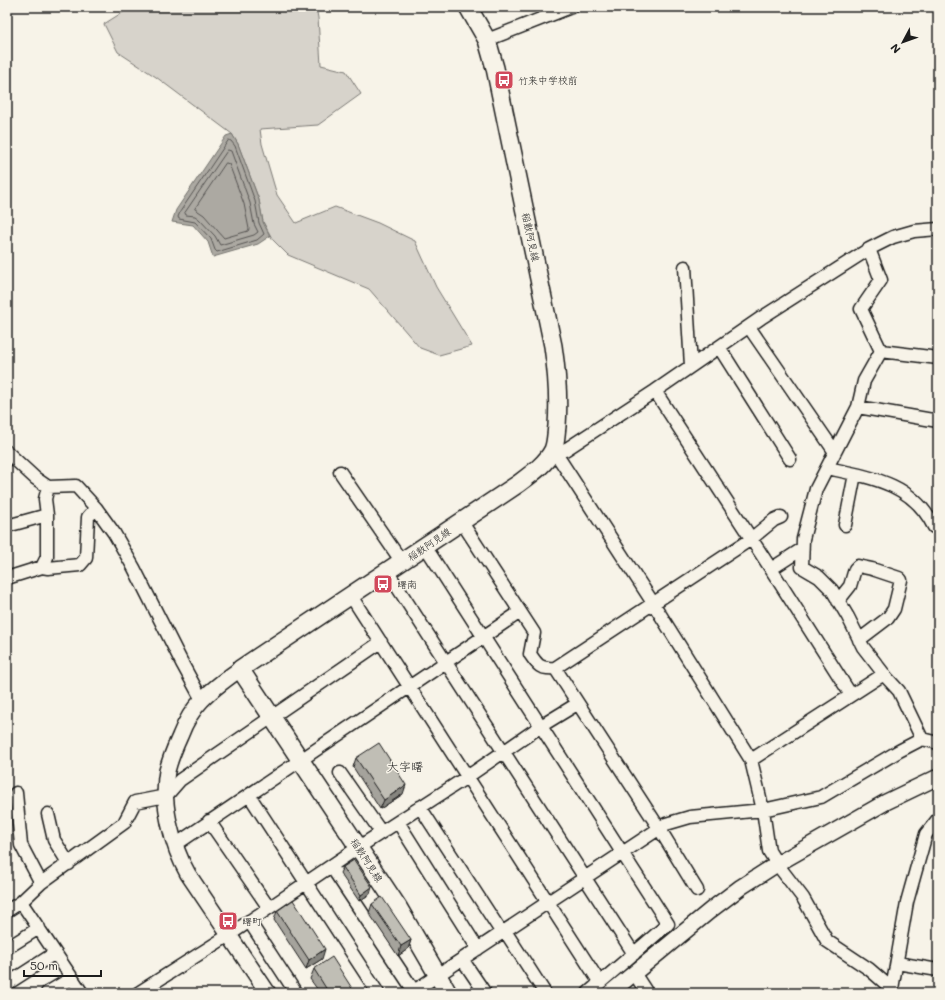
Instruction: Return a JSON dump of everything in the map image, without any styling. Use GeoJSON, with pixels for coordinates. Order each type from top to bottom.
{"type":"FeatureCollection","features":[{"type":"Feature","properties":{"kind":"main road","name":"稲敷阿見線"},"geometry":{"type":"LineString","coordinates":[[448,993],[439,974],[359,846],[240,669],[388,572],[461,521],[518,484],[533,473],[545,461],[553,449],[556,435],[559,400],[553,346],[495,68],[487,40],[468,7]]}},
{"type":"Feature","properties":{"kind":"street"},"geometry":{"type":"LineString","coordinates":[[487,40],[556,10],[571,7]]}},
{"type":"Feature","properties":{"kind":"street"},"geometry":{"type":"LineString","coordinates":[[553,449],[565,450],[656,391],[749,326],[870,249],[893,237],[914,231],[938,229]]}},
{"type":"Feature","properties":{"kind":"street"},"geometry":{"type":"LineString","coordinates":[[870,249],[881,280],[861,309],[881,351]]}},
{"type":"Feature","properties":{"kind":"street"},"geometry":{"type":"LineString","coordinates":[[685,267],[691,366]]}},
{"type":"Feature","properties":{"kind":"street"},"geometry":{"type":"LineString","coordinates":[[749,326],[835,452]]}},
{"type":"Feature","properties":{"kind":"street"},"geometry":{"type":"LineString","coordinates":[[719,347],[790,460]]}},
{"type":"Feature","properties":{"kind":"street"},"geometry":{"type":"LineString","coordinates":[[881,351],[938,358]]}},
{"type":"Feature","properties":{"kind":"street"},"geometry":{"type":"LineString","coordinates":[[881,351],[864,381],[858,407],[816,489],[803,539],[802,567],[819,577],[832,590],[863,647],[899,691],[922,739]]}},
{"type":"Feature","properties":{"kind":"street"},"geometry":{"type":"LineString","coordinates":[[656,391],[851,695]]}},
{"type":"Feature","properties":{"kind":"street"},"geometry":{"type":"LineString","coordinates":[[858,407],[938,421]]}},
{"type":"Feature","properties":{"kind":"street"},"geometry":{"type":"LineString","coordinates":[[553,449],[751,760],[763,810],[769,851],[777,864],[803,898],[827,940],[869,969],[893,991]]}},
{"type":"Feature","properties":{"kind":"street"},"geometry":{"type":"LineString","coordinates":[[7,452],[35,478],[48,487],[76,486],[96,508],[114,533],[134,568],[183,666],[202,700]]}},
{"type":"Feature","properties":{"kind":"street"},"geometry":{"type":"LineString","coordinates":[[827,468],[884,482],[902,492],[920,506],[929,516],[934,527]]}},
{"type":"Feature","properties":{"kind":"street"},"geometry":{"type":"LineString","coordinates":[[340,472],[402,562]]}},
{"type":"Feature","properties":{"kind":"street"},"geometry":{"type":"LineString","coordinates":[[845,525],[855,474]]}},
{"type":"Feature","properties":{"kind":"street"},"geometry":{"type":"LineString","coordinates":[[42,567],[46,557],[47,515],[45,499],[48,487]]}},
{"type":"Feature","properties":{"kind":"street"},"geometry":{"type":"LineString","coordinates":[[7,578],[42,567],[48,568],[80,565],[86,558],[88,517],[96,508]]}},
{"type":"Feature","properties":{"kind":"street"},"geometry":{"type":"LineString","coordinates":[[8,524],[47,515]]}},
{"type":"Feature","properties":{"kind":"street"},"geometry":{"type":"LineString","coordinates":[[461,521],[534,633],[530,654],[536,664],[544,669],[555,668],[751,539],[774,520],[782,517]]}},
{"type":"Feature","properties":{"kind":"street"},"geometry":{"type":"LineString","coordinates":[[425,546],[668,924],[634,954],[605,988]]}},
{"type":"Feature","properties":{"kind":"street"},"geometry":{"type":"LineString","coordinates":[[771,569],[802,549]]}},
{"type":"Feature","properties":{"kind":"street"},"geometry":{"type":"LineString","coordinates":[[838,601],[850,586],[855,569],[858,566],[899,578],[900,580],[894,609],[888,618],[859,640]]}},
{"type":"Feature","properties":{"kind":"street"},"geometry":{"type":"LineString","coordinates":[[388,572],[634,954]]}},
{"type":"Feature","properties":{"kind":"street"},"geometry":{"type":"LineString","coordinates":[[351,596],[605,988]]}},
{"type":"Feature","properties":{"kind":"street"},"geometry":{"type":"LineString","coordinates":[[175,845],[520,612]]}},
{"type":"Feature","properties":{"kind":"street"},"geometry":{"type":"LineString","coordinates":[[7,911],[21,902],[41,883],[124,823],[135,802],[166,796],[180,780],[271,716],[381,642]]}},
{"type":"Feature","properties":{"kind":"street"},"geometry":{"type":"LineString","coordinates":[[555,668],[659,828],[697,890]]}},
{"type":"Feature","properties":{"kind":"street"},"geometry":{"type":"LineString","coordinates":[[240,669],[221,682],[192,712],[175,748],[167,771],[166,796],[170,829],[179,859],[268,993]]}},
{"type":"Feature","properties":{"kind":"street"},"geometry":{"type":"LineString","coordinates":[[751,760],[884,674]]}},
{"type":"Feature","properties":{"kind":"street"},"geometry":{"type":"LineString","coordinates":[[145,991],[359,846],[398,822],[541,726],[577,704]]}},
{"type":"Feature","properties":{"kind":"street"},"geometry":{"type":"LineString","coordinates":[[331,866],[412,992],[666,824],[690,817],[763,810],[822,797],[899,750],[922,739],[938,743]]}},
{"type":"Feature","properties":{"kind":"street"},"geometry":{"type":"LineString","coordinates":[[340,773],[381,832]]}},
{"type":"Feature","properties":{"kind":"street"},"geometry":{"type":"LineString","coordinates":[[588,993],[605,988],[634,973],[712,909],[777,864],[886,802],[938,777]]}},
{"type":"Feature","properties":{"kind":"street"},"geometry":{"type":"LineString","coordinates":[[16,793],[21,845],[41,883]]}},
{"type":"Feature","properties":{"kind":"street"},"geometry":{"type":"LineString","coordinates":[[249,795],[378,993]]}},
{"type":"Feature","properties":{"kind":"street"},"geometry":{"type":"LineString","coordinates":[[420,807],[545,993]]}},
{"type":"Feature","properties":{"kind":"street"},"geometry":{"type":"LineString","coordinates":[[48,814],[54,840],[69,864]]}},
{"type":"Feature","properties":{"kind":"street"},"geometry":{"type":"LineString","coordinates":[[893,991],[907,902],[926,834],[938,819]]}},
{"type":"Feature","properties":{"kind":"street"},"geometry":{"type":"LineString","coordinates":[[209,822],[269,908]]}},
{"type":"Feature","properties":{"kind":"street"},"geometry":{"type":"LineString","coordinates":[[398,822],[478,949]]}},
{"type":"Feature","properties":{"kind":"street"},"geometry":{"type":"LineString","coordinates":[[7,901],[21,902]]}},
{"type":"Feature","properties":{"kind":"street"},"geometry":{"type":"LineString","coordinates":[[21,902],[82,993]]}},
{"type":"Feature","properties":{"kind":"street"},"geometry":{"type":"LineString","coordinates":[[249,921],[296,993]]}},
{"type":"Feature","properties":{"kind":"street"},"geometry":{"type":"LineString","coordinates":[[7,948],[39,928]]}},
{"type":"Feature","properties":{"kind":"street"},"geometry":{"type":"LineString","coordinates":[[7,984],[55,953]]}},
{"type":"Feature","properties":{"kind":"street"},"geometry":{"type":"LineString","coordinates":[[462,959],[485,993]]}},
{"type":"Feature","properties":{"kind":"street"},"geometry":{"type":"LineString","coordinates":[[897,963],[938,970]]}},
{"type":"Feature","properties":{"kind":"street"},"geometry":{"type":"LineString","coordinates":[[634,973],[647,993]]}},
{"type":"Feature","properties":{"kind":"street"},"geometry":{"type":"LineString","coordinates":[[47,993],[72,978]]}},
{"type":"Feature","properties":{"kind":"shaded area"},"geometry":{"type":"Polygon","coordinates":[[[131,7],[316,7],[321,65],[346,71],[361,94],[318,125],[260,129],[262,144],[277,195],[296,223],[335,207],[378,223],[415,241],[436,287],[472,346],[439,355],[420,348],[369,289],[288,255],[273,240],[263,222],[259,200],[238,144],[232,134],[156,77],[118,52],[104,24],[131,7]]]}},
{"type":"Feature","properties":{"kind":"water"},"geometry":{"type":"Polygon","coordinates":[[[232,134],[238,144],[259,200],[263,222],[270,236],[258,244],[213,257],[208,242],[193,225],[172,222],[176,210],[226,136],[232,134]]]}},
{"type":"Feature","properties":{"kind":"building"},"geometry":{"type":"Polygon","coordinates":[[[379,743],[406,785],[384,800],[356,758],[379,743]]]}},
{"type":"Feature","properties":{"kind":"building"},"geometry":{"type":"Polygon","coordinates":[[[354,860],[372,887],[361,895],[343,867],[354,860]]]}},
{"type":"Feature","properties":{"kind":"building"},"geometry":{"type":"Polygon","coordinates":[[[382,897],[411,940],[401,946],[372,904],[382,897]]]}},
{"type":"Feature","properties":{"kind":"building"},"geometry":{"type":"Polygon","coordinates":[[[293,900],[325,949],[309,960],[277,911],[293,900]]]}},
{"type":"Feature","properties":{"kind":"building"},"geometry":{"type":"Polygon","coordinates":[[[332,957],[355,993],[329,993],[314,969],[332,957]]]}},
{"type":"Feature","properties":{"kind":"place","name":"竹来中学校前"},"geometry":{"type":"Point","coordinates":[504,80]}},
{"type":"Feature","properties":{"kind":"place","name":"曙南"},"geometry":{"type":"Point","coordinates":[383,584]}},
{"type":"Feature","properties":{"kind":"place","name":"曙町"},"geometry":{"type":"Point","coordinates":[228,921]}},
{"type":"Feature","properties":{"kind":"district","name":"大字曙"},"geometry":{"type":"Point","coordinates":[405,766]}}]}
